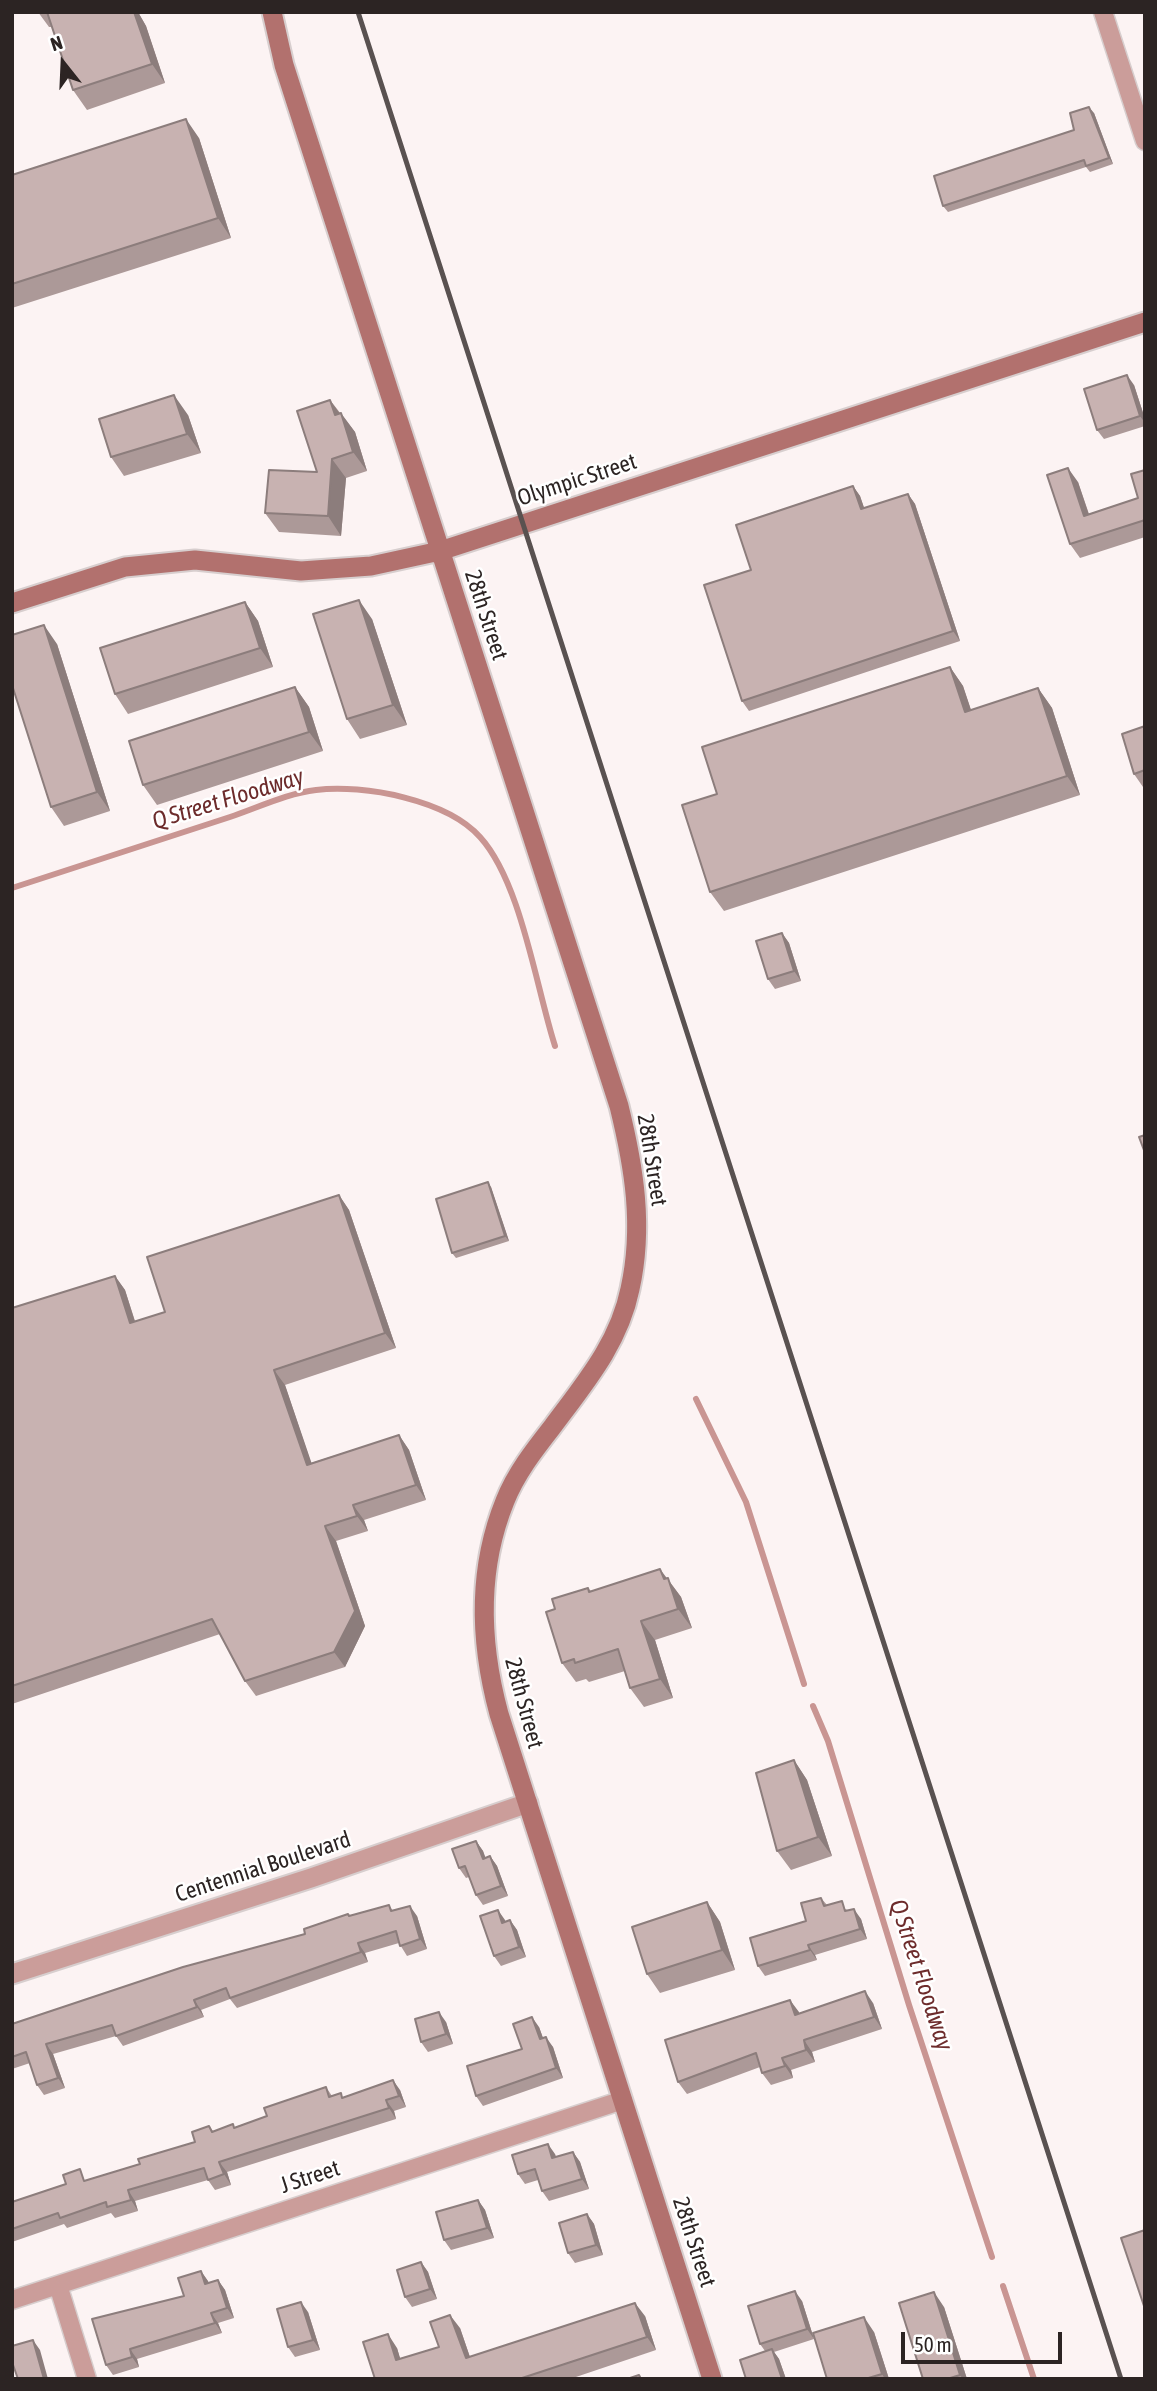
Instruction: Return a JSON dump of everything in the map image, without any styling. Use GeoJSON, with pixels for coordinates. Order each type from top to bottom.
{"type":"FeatureCollection","features":[{"type":"Feature","properties":{"kind":"main road","name":"28th Street"},"geometry":{"type":"LineString","coordinates":[[272,12],[284,65],[619,1106],[633,1161],[638,1206],[630,1290],[614,1336],[593,1375],[524,1464],[504,1501],[484,1580],[484,1638],[489,1676],[528,1804],[712,2379]]}},
{"type":"Feature","properties":{"kind":"main road","name":"Olympic Street"},"geometry":{"type":"LineString","coordinates":[[12,603],[125,567],[195,560],[301,571],[371,566],[440,551],[1145,322]]}},
{"type":"Feature","properties":{"kind":"street"},"geometry":{"type":"LineString","coordinates":[[1103,12],[1145,141]]}},
{"type":"Feature","properties":{"kind":"street","name":"Centennial Boulevard"},"geometry":{"type":"LineString","coordinates":[[12,1974],[311,1878],[528,1804]]}},
{"type":"Feature","properties":{"kind":"street","name":"J Street"},"geometry":{"type":"LineString","coordinates":[[12,2300],[623,2100]]}},
{"type":"Feature","properties":{"kind":"street"},"geometry":{"type":"LineString","coordinates":[[58,2285],[87,2379]]}},
{"type":"Feature","properties":{"kind":"building"},"geometry":{"type":"Polygon","coordinates":[[[47,12],[134,12],[152,64],[73,90],[47,12]]]}},
{"type":"Feature","properties":{"kind":"building"},"geometry":{"type":"Polygon","coordinates":[[[1089,107],[1109,158],[1086,166],[1084,160],[943,206],[934,176],[1074,130],[1070,113],[1089,107]]]}},
{"type":"Feature","properties":{"kind":"building"},"geometry":{"type":"Polygon","coordinates":[[[186,119],[218,218],[12,284],[12,175],[186,119]]]}},
{"type":"Feature","properties":{"kind":"building"},"geometry":{"type":"Polygon","coordinates":[[[1127,375],[1140,416],[1097,430],[1084,389],[1127,375]]]}},
{"type":"Feature","properties":{"kind":"building"},"geometry":{"type":"Polygon","coordinates":[[[174,395],[187,434],[111,457],[99,419],[174,395]]]}},
{"type":"Feature","properties":{"kind":"building"},"geometry":{"type":"Polygon","coordinates":[[[330,400],[335,415],[341,413],[353,452],[332,459],[328,516],[265,513],[269,470],[317,472],[297,411],[330,400]]]}},
{"type":"Feature","properties":{"kind":"building"},"geometry":{"type":"Polygon","coordinates":[[[1068,468],[1084,516],[1138,498],[1131,474],[1145,470],[1145,520],[1070,544],[1047,475],[1068,468]]]}},
{"type":"Feature","properties":{"kind":"building"},"geometry":{"type":"Polygon","coordinates":[[[853,486],[861,509],[908,494],[953,631],[742,701],[704,585],[751,570],[736,525],[853,486]]]}},
{"type":"Feature","properties":{"kind":"building"},"geometry":{"type":"Polygon","coordinates":[[[359,600],[393,705],[347,719],[313,614],[359,600]]]}},
{"type":"Feature","properties":{"kind":"building"},"geometry":{"type":"Polygon","coordinates":[[[245,602],[260,648],[115,694],[100,648],[245,602]]]}},
{"type":"Feature","properties":{"kind":"building"},"geometry":{"type":"Polygon","coordinates":[[[44,625],[97,792],[51,807],[12,685],[12,635],[44,625]]]}},
{"type":"Feature","properties":{"kind":"building"},"geometry":{"type":"Polygon","coordinates":[[[950,667],[965,712],[1038,688],[1067,776],[710,892],[682,805],[717,794],[702,747],[950,667]]]}},
{"type":"Feature","properties":{"kind":"building"},"geometry":{"type":"Polygon","coordinates":[[[295,687],[309,732],[143,785],[129,741],[295,687]]]}},
{"type":"Feature","properties":{"kind":"building"},"geometry":{"type":"Polygon","coordinates":[[[1145,726],[1145,770],[1134,774],[1122,734],[1145,726]]]}},
{"type":"Feature","properties":{"kind":"building"},"geometry":{"type":"Polygon","coordinates":[[[782,933],[794,971],[768,979],[756,941],[782,933]]]}},
{"type":"Feature","properties":{"kind":"building"},"geometry":{"type":"Polygon","coordinates":[[[1145,1135],[1145,1153],[1139,1137],[1145,1135]]]}},
{"type":"Feature","properties":{"kind":"building"},"geometry":{"type":"Polygon","coordinates":[[[488,1182],[505,1236],[452,1253],[436,1199],[488,1182]]]}},
{"type":"Feature","properties":{"kind":"building"},"geometry":{"type":"Polygon","coordinates":[[[339,1195],[385,1333],[274,1370],[307,1465],[399,1435],[416,1485],[353,1505],[357,1516],[325,1526],[355,1611],[334,1652],[245,1681],[212,1619],[12,1686],[12,1308],[115,1276],[130,1323],[165,1312],[147,1257],[339,1195]]]}},
{"type":"Feature","properties":{"kind":"building"},"geometry":{"type":"Polygon","coordinates":[[[660,1569],[664,1579],[668,1578],[678,1609],[641,1621],[660,1679],[630,1688],[618,1649],[575,1663],[574,1659],[562,1663],[546,1612],[555,1609],[552,1599],[588,1588],[589,1592],[660,1569]]]}},
{"type":"Feature","properties":{"kind":"building"},"geometry":{"type":"Polygon","coordinates":[[[794,1760],[818,1837],[777,1851],[756,1773],[794,1760]]]}},
{"type":"Feature","properties":{"kind":"building"},"geometry":{"type":"Polygon","coordinates":[[[476,1841],[483,1859],[490,1856],[501,1886],[476,1895],[465,1866],[459,1868],[452,1849],[476,1841]]]}},
{"type":"Feature","properties":{"kind":"building"},"geometry":{"type":"Polygon","coordinates":[[[821,1898],[824,1906],[842,1901],[845,1911],[854,1909],[860,1929],[808,1945],[810,1950],[758,1966],[750,1938],[806,1921],[801,1903],[821,1898]]]}},
{"type":"Feature","properties":{"kind":"building"},"geometry":{"type":"Polygon","coordinates":[[[707,1902],[722,1950],[647,1974],[632,1927],[707,1902]]]}},
{"type":"Feature","properties":{"kind":"building"},"geometry":{"type":"Polygon","coordinates":[[[389,1905],[391,1911],[410,1906],[420,1939],[400,1946],[396,1931],[358,1943],[361,1952],[230,1998],[226,1988],[194,2000],[197,2007],[116,2036],[112,2025],[46,2044],[58,2078],[37,2085],[26,2052],[12,2057],[12,2024],[183,1967],[305,1934],[304,1929],[348,1914],[349,1916],[389,1905]]]}},
{"type":"Feature","properties":{"kind":"building"},"geometry":{"type":"Polygon","coordinates":[[[498,1910],[502,1923],[510,1920],[519,1947],[494,1956],[480,1916],[498,1910]]]}},
{"type":"Feature","properties":{"kind":"building"},"geometry":{"type":"Polygon","coordinates":[[[865,1991],[874,2017],[804,2040],[806,2050],[782,2058],[785,2066],[762,2073],[756,2053],[678,2082],[665,2040],[790,2000],[795,2015],[865,1991]]]}},
{"type":"Feature","properties":{"kind":"building"},"geometry":{"type":"Polygon","coordinates":[[[439,2012],[446,2034],[421,2042],[415,2019],[439,2012]]]}},
{"type":"Feature","properties":{"kind":"building"},"geometry":{"type":"Polygon","coordinates":[[[532,2017],[540,2039],[546,2037],[556,2068],[476,2096],[467,2066],[522,2049],[513,2024],[532,2017]]]}},
{"type":"Feature","properties":{"kind":"building"},"geometry":{"type":"Polygon","coordinates":[[[393,2080],[399,2096],[386,2100],[389,2108],[219,2162],[224,2174],[208,2180],[204,2168],[128,2190],[131,2200],[107,2207],[106,2202],[60,2218],[58,2213],[12,2229],[12,2202],[66,2184],[63,2175],[80,2169],[84,2181],[140,2164],[138,2159],[195,2142],[192,2132],[209,2126],[212,2132],[233,2124],[234,2128],[267,2116],[264,2108],[326,2087],[329,2097],[341,2093],[342,2098],[393,2080]]]}},
{"type":"Feature","properties":{"kind":"building"},"geometry":{"type":"Polygon","coordinates":[[[548,2144],[552,2158],[573,2152],[582,2179],[542,2191],[535,2169],[518,2174],[512,2155],[548,2144]]]}},
{"type":"Feature","properties":{"kind":"building"},"geometry":{"type":"Polygon","coordinates":[[[478,2200],[487,2228],[444,2240],[436,2212],[478,2200]]]}},
{"type":"Feature","properties":{"kind":"building"},"geometry":{"type":"Polygon","coordinates":[[[587,2214],[596,2245],[568,2253],[559,2223],[587,2214]]]}},
{"type":"Feature","properties":{"kind":"building"},"geometry":{"type":"Polygon","coordinates":[[[1145,2230],[1145,2309],[1121,2238],[1145,2230]]]}},
{"type":"Feature","properties":{"kind":"building"},"geometry":{"type":"Polygon","coordinates":[[[421,2262],[430,2289],[405,2297],[397,2270],[421,2262]]]}},
{"type":"Feature","properties":{"kind":"building"},"geometry":{"type":"Polygon","coordinates":[[[201,2271],[205,2284],[218,2280],[227,2308],[211,2313],[215,2323],[130,2349],[132,2357],[106,2365],[92,2319],[184,2296],[178,2278],[201,2271]]]}},
{"type":"Feature","properties":{"kind":"building"},"geometry":{"type":"Polygon","coordinates":[[[795,2291],[807,2329],[760,2344],[748,2306],[795,2291]]]}},
{"type":"Feature","properties":{"kind":"building"},"geometry":{"type":"Polygon","coordinates":[[[934,2292],[960,2375],[947,2379],[923,2379],[899,2303],[934,2292]]]}},
{"type":"Feature","properties":{"kind":"building"},"geometry":{"type":"Polygon","coordinates":[[[301,2302],[313,2340],[288,2347],[277,2309],[301,2302]]]}},
{"type":"Feature","properties":{"kind":"building"},"geometry":{"type":"Polygon","coordinates":[[[635,2303],[647,2337],[519,2379],[375,2379],[363,2342],[388,2334],[396,2360],[439,2347],[430,2322],[450,2315],[466,2358],[635,2303]]]}},
{"type":"Feature","properties":{"kind":"building"},"geometry":{"type":"Polygon","coordinates":[[[864,2317],[882,2374],[865,2379],[827,2379],[813,2333],[864,2317]]]}},
{"type":"Feature","properties":{"kind":"building"},"geometry":{"type":"Polygon","coordinates":[[[33,2340],[44,2379],[18,2379],[12,2362],[12,2346],[33,2340]]]}},
{"type":"Feature","properties":{"kind":"building"},"geometry":{"type":"Polygon","coordinates":[[[772,2349],[782,2379],[746,2379],[740,2360],[772,2349]]]}},
{"type":"Feature","properties":{"kind":"waterway","name":"Q Street Floodway"},"geometry":{"type":"LineString","coordinates":[[12,888],[305,792],[357,790],[404,797],[447,813],[465,824],[480,837],[494,856],[517,907],[555,1046]]}},
{"type":"Feature","properties":{"kind":"waterway","name":"Q Street Floodway"},"geometry":{"type":"LineString","coordinates":[[696,1399],[746,1502],[804,1684]]}},
{"type":"Feature","properties":{"kind":"waterway","name":"Q Street Floodway"},"geometry":{"type":"LineString","coordinates":[[813,1706],[828,1741],[909,2005],[992,2257]]}},
{"type":"Feature","properties":{"kind":"waterway","name":"Q Street Floodway"},"geometry":{"type":"LineString","coordinates":[[1003,2286],[1034,2379]]}},
{"type":"Feature","properties":{"kind":"railway"},"geometry":{"type":"LineString","coordinates":[[358,12],[1121,2379]]}}]}
